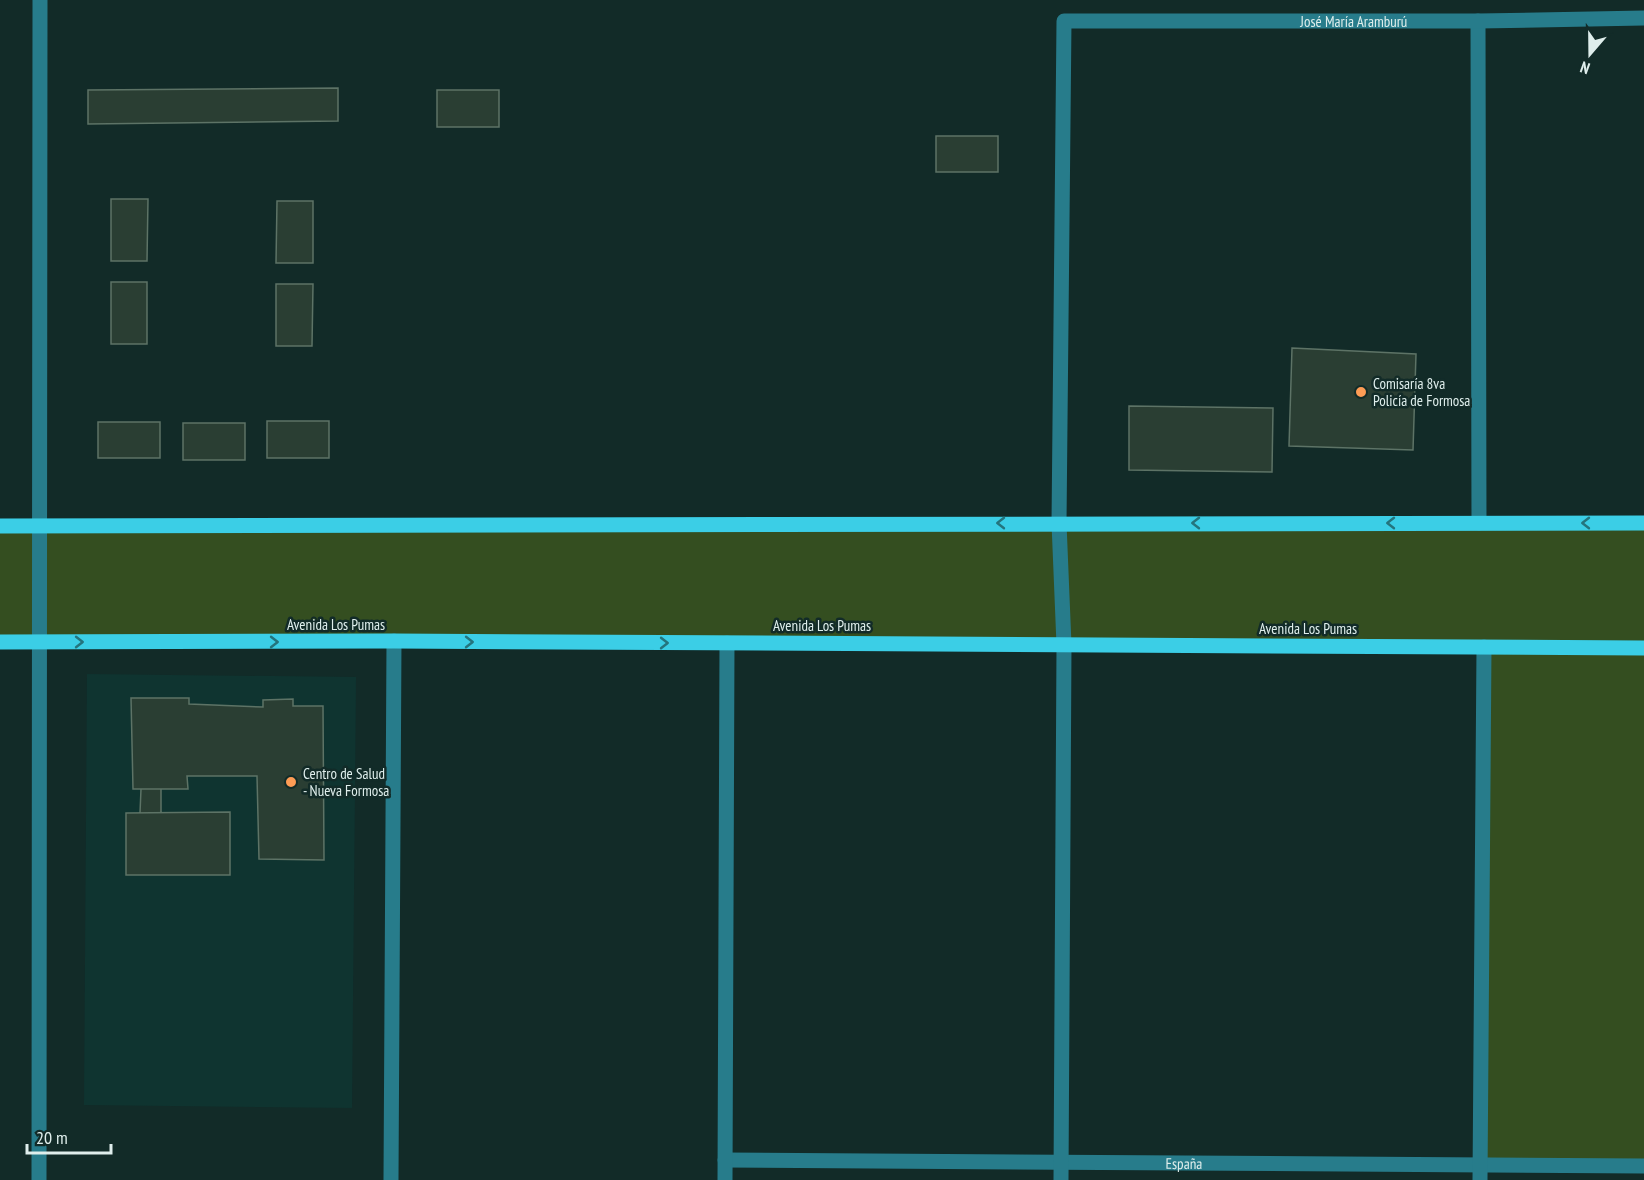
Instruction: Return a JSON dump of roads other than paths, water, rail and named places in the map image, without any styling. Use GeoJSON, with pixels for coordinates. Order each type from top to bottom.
{"type":"FeatureCollection","features":[{"type":"Feature","properties":{"kind":"main road"},"geometry":{"type":"LineString","coordinates":[[0,526],[1644,523]]}},
{"type":"Feature","properties":{"kind":"main road","name":"Avenida Los Pumas"},"geometry":{"type":"LineString","coordinates":[[0,642],[394,641],[1644,648]]}},
{"type":"Feature","properties":{"kind":"street"},"geometry":{"type":"LineString","coordinates":[[39,1180],[40,0]]}},
{"type":"Feature","properties":{"kind":"street","name":"José María Aramburú"},"geometry":{"type":"LineString","coordinates":[[1059,523],[1064,21],[1478,21],[1644,18]]}},
{"type":"Feature","properties":{"kind":"street"},"geometry":{"type":"LineString","coordinates":[[1478,21],[1479,523]]}},
{"type":"Feature","properties":{"kind":"street"},"geometry":{"type":"LineString","coordinates":[[1059,523],[1064,645],[1061,1180]]}},
{"type":"Feature","properties":{"kind":"street"},"geometry":{"type":"LineString","coordinates":[[391,1180],[394,641]]}},
{"type":"Feature","properties":{"kind":"street"},"geometry":{"type":"LineString","coordinates":[[725,1180],[727,643]]}},
{"type":"Feature","properties":{"kind":"street"},"geometry":{"type":"LineString","coordinates":[[1480,1172],[1484,647]]}},
{"type":"Feature","properties":{"kind":"street","name":"España"},"geometry":{"type":"LineString","coordinates":[[725,1160],[1061,1162],[1480,1172],[1644,1166]]}},
{"type":"Feature","properties":{"kind":"place","name":"Comisaría 8va Policía de Formosa"},"geometry":{"type":"Point","coordinates":[1361,392]}},
{"type":"Feature","properties":{"kind":"place","name":"Centro de Salud - Nueva Formosa"},"geometry":{"type":"Point","coordinates":[291,782]}}]}
